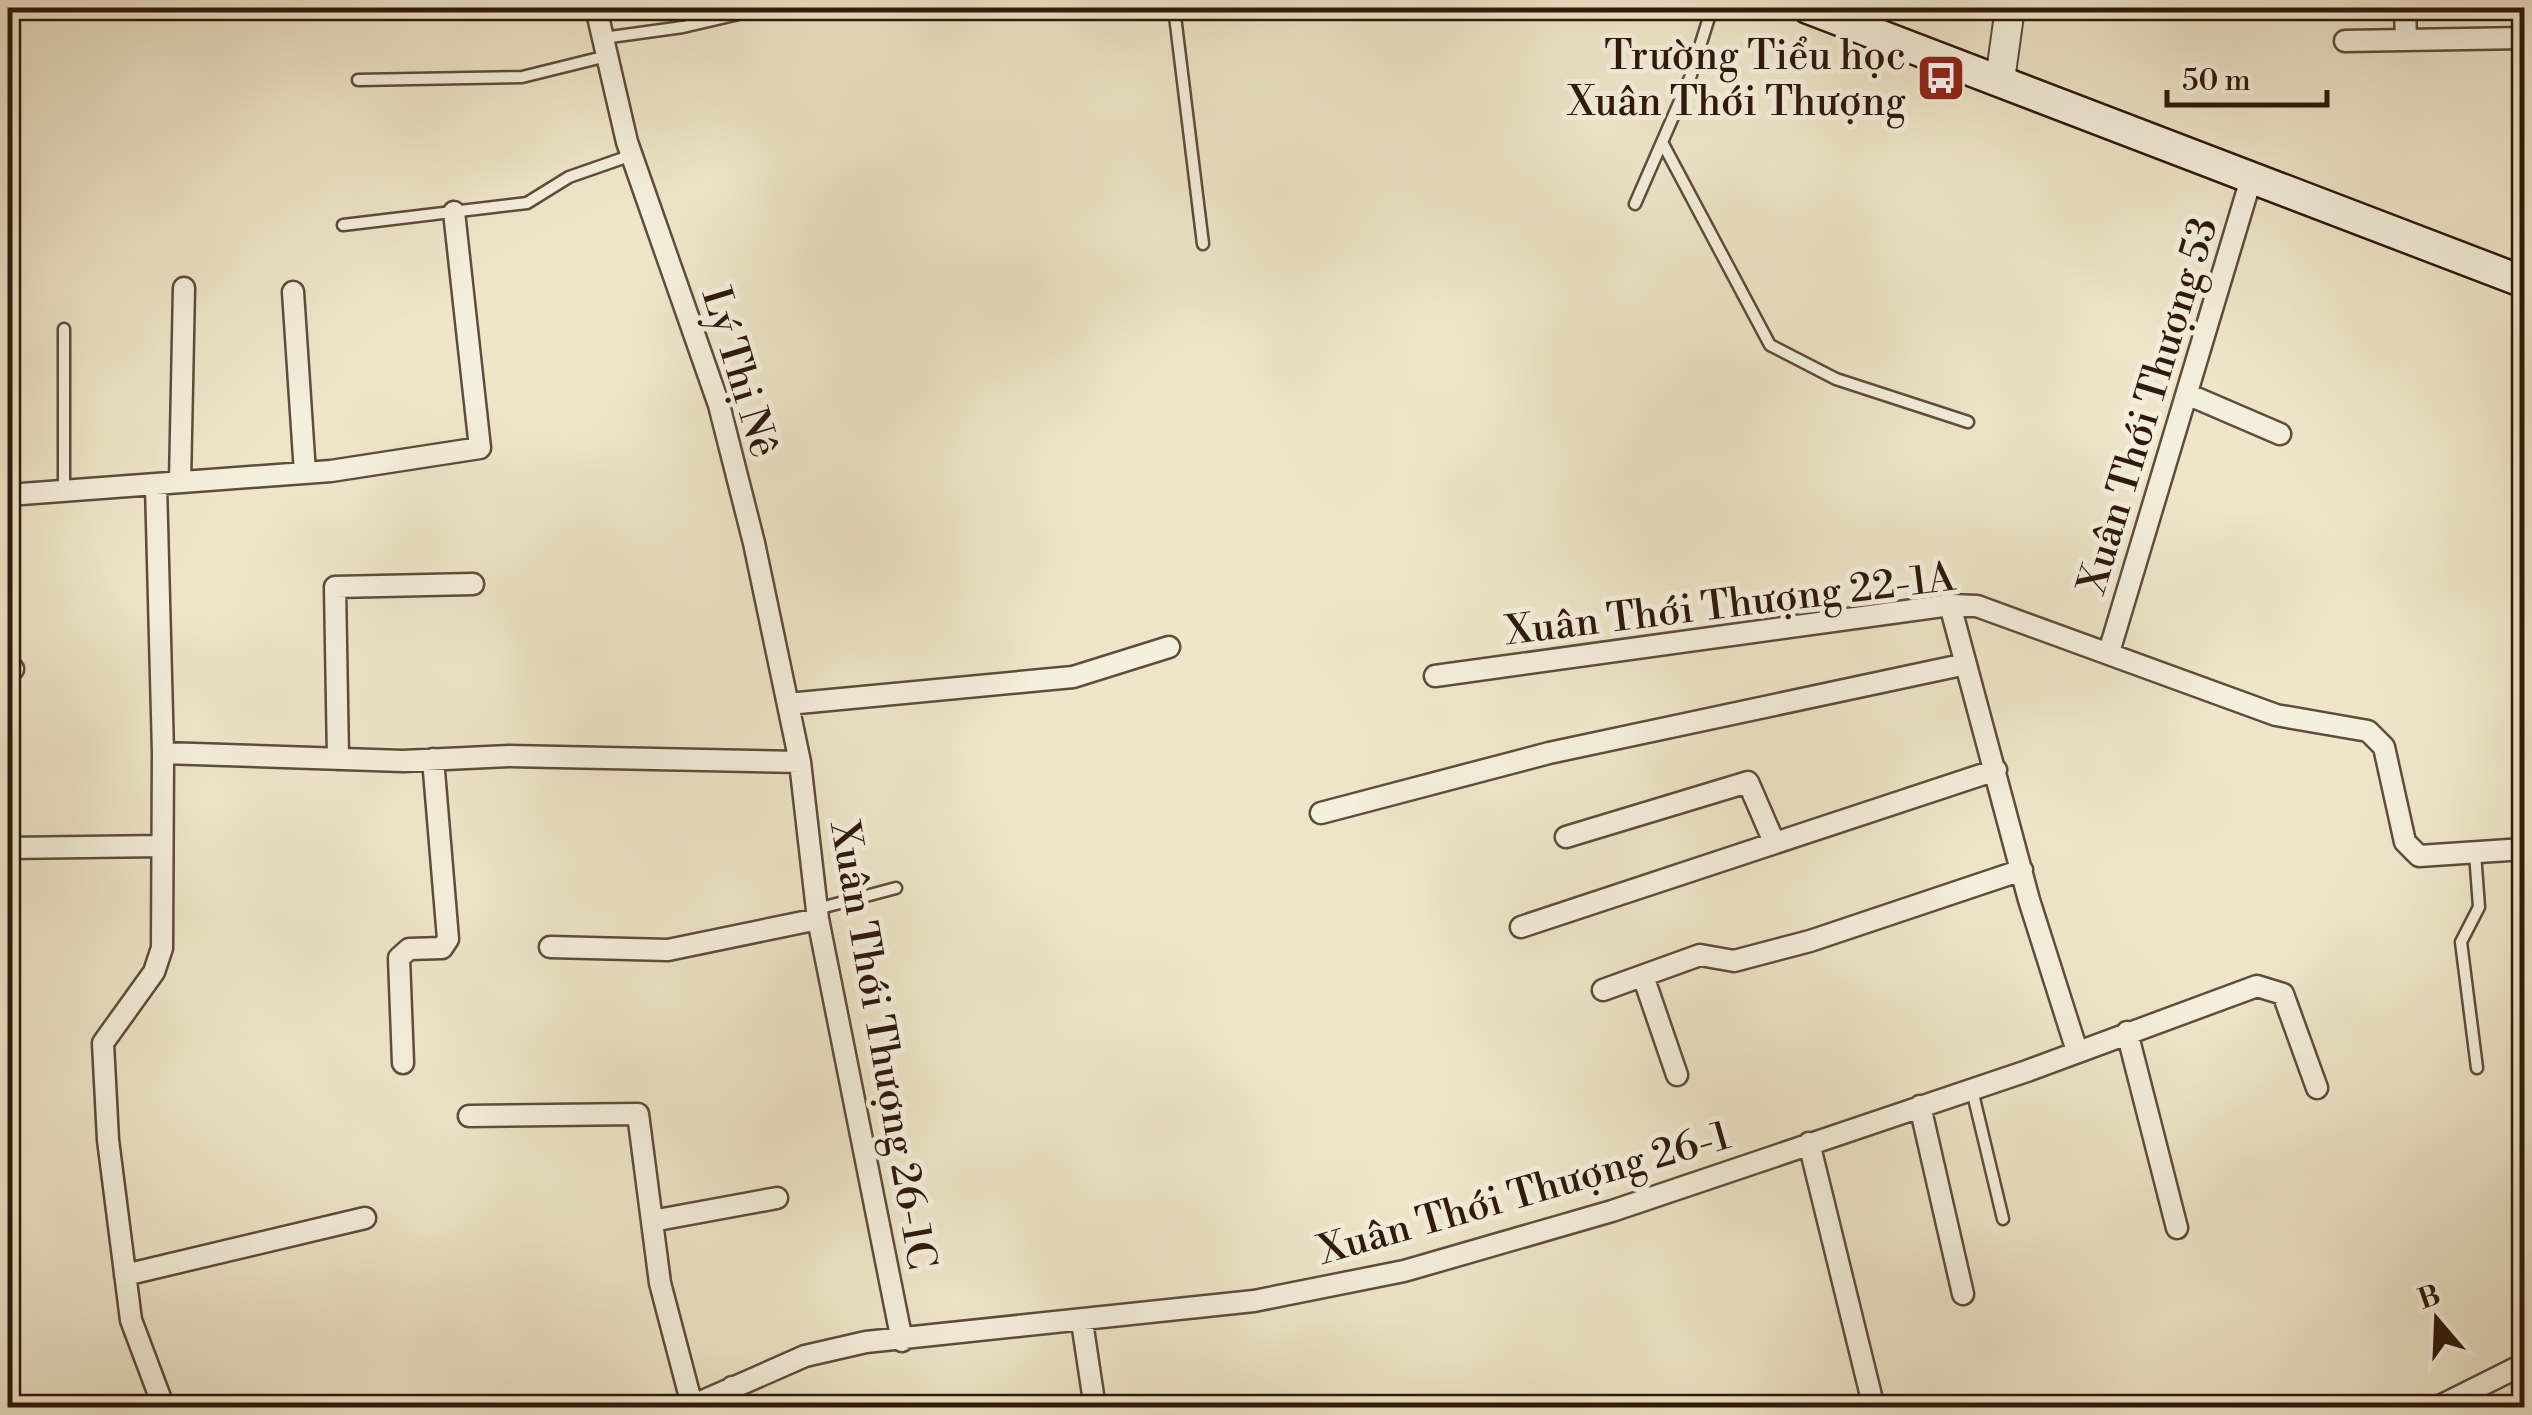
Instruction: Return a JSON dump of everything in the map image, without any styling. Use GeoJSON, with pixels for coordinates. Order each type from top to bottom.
{"type":"FeatureCollection","features":[{"type":"Feature","properties":{"kind":"main road"},"geometry":{"type":"LineString","coordinates":[[1808,8],[2524,282]]}},
{"type":"Feature","properties":{"kind":"street","name":"Lý Thị Nê"},"geometry":{"type":"LineString","coordinates":[[596,8],[632,156],[719,405],[800,762]]}},
{"type":"Feature","properties":{"kind":"street"},"geometry":{"type":"LineString","coordinates":[[2000,80],[2010,8]]}},
{"type":"Feature","properties":{"kind":"street"},"geometry":{"type":"LineString","coordinates":[[2404,8],[2406,40]]}},
{"type":"Feature","properties":{"kind":"street"},"geometry":{"type":"LineString","coordinates":[[2345,41],[2524,38]]}},
{"type":"Feature","properties":{"kind":"street","name":"Xuân Thới Thượng 53"},"geometry":{"type":"LineString","coordinates":[[2109,652],[2251,179]]}},
{"type":"Feature","properties":{"kind":"street"},"geometry":{"type":"LineString","coordinates":[[8,496],[305,473],[480,448],[454,212]]}},
{"type":"Feature","properties":{"kind":"street"},"geometry":{"type":"LineString","coordinates":[[180,482],[184,288]]}},
{"type":"Feature","properties":{"kind":"street"},"geometry":{"type":"LineString","coordinates":[[294,292],[305,473]]}},
{"type":"Feature","properties":{"kind":"street"},"geometry":{"type":"LineString","coordinates":[[2186,394],[2280,434]]}},
{"type":"Feature","properties":{"kind":"street"},"geometry":{"type":"LineString","coordinates":[[156,485],[163,753],[162,948],[154,972],[103,1044],[108,1140],[131,1320],[164,1408]]}},
{"type":"Feature","properties":{"kind":"street"},"geometry":{"type":"LineString","coordinates":[[338,759],[334,588],[472,584]]}},
{"type":"Feature","properties":{"kind":"street"},"geometry":{"type":"LineString","coordinates":[[1950,605],[2022,870],[2077,1051]]}},
{"type":"Feature","properties":{"kind":"street","name":"Xuân Thới Thượng 22-1A"},"geometry":{"type":"LineString","coordinates":[[1435,676],[1950,605],[1977,606],[2276,715],[2368,731],[2384,747],[2391,768],[2393,804],[2405,842],[2419,856],[2524,848]]}},
{"type":"Feature","properties":{"kind":"street"},"geometry":{"type":"LineString","coordinates":[[788,704],[1073,677],[1169,647]]}},
{"type":"Feature","properties":{"kind":"street"},"geometry":{"type":"LineString","coordinates":[[1321,813],[1548,753],[1966,664]]}},
{"type":"Feature","properties":{"kind":"street"},"geometry":{"type":"LineString","coordinates":[[163,753],[338,759],[509,756],[800,762]]}},
{"type":"Feature","properties":{"kind":"street"},"geometry":{"type":"LineString","coordinates":[[403,1063],[399,958],[409,949],[442,948],[448,939],[433,759]]}},
{"type":"Feature","properties":{"kind":"street","name":"Xuân Thới Thượng 26-1C"},"geometry":{"type":"LineString","coordinates":[[800,762],[817,914],[902,1341]]}},
{"type":"Feature","properties":{"kind":"street"},"geometry":{"type":"LineString","coordinates":[[1521,927],[1996,770]]}},
{"type":"Feature","properties":{"kind":"street"},"geometry":{"type":"LineString","coordinates":[[1566,837],[1748,782],[1774,842]]}},
{"type":"Feature","properties":{"kind":"street"},"geometry":{"type":"LineString","coordinates":[[8,848],[162,846]]}},
{"type":"Feature","properties":{"kind":"street"},"geometry":{"type":"LineString","coordinates":[[1602,990],[1700,955],[1734,962],[1810,941],[2022,870]]}},
{"type":"Feature","properties":{"kind":"street"},"geometry":{"type":"LineString","coordinates":[[550,947],[668,950],[817,914]]}},
{"type":"Feature","properties":{"kind":"street"},"geometry":{"type":"LineString","coordinates":[[1644,976],[1677,1074]]}},
{"type":"Feature","properties":{"kind":"street","name":"Xuân Thới Thượng 26-1"},"geometry":{"type":"LineString","coordinates":[[690,1406],[736,1397],[805,1356],[866,1342],[1254,1301],[1404,1271],[1612,1211],[1972,1089],[2257,986],[2272,987],[2283,994],[2318,1088]]}},
{"type":"Feature","properties":{"kind":"street"},"geometry":{"type":"LineString","coordinates":[[2128,1032],[2177,1228]]}},
{"type":"Feature","properties":{"kind":"street"},"geometry":{"type":"LineString","coordinates":[[1920,1106],[1963,1294]]}},
{"type":"Feature","properties":{"kind":"street"},"geometry":{"type":"LineString","coordinates":[[469,1116],[638,1114],[660,1283],[690,1406]]}},
{"type":"Feature","properties":{"kind":"street"},"geometry":{"type":"LineString","coordinates":[[1810,1143],[1874,1408]]}},
{"type":"Feature","properties":{"kind":"street"},"geometry":{"type":"LineString","coordinates":[[652,1221],[778,1198]]}},
{"type":"Feature","properties":{"kind":"street"},"geometry":{"type":"LineString","coordinates":[[125,1275],[365,1218]]}},
{"type":"Feature","properties":{"kind":"street"},"geometry":{"type":"LineString","coordinates":[[1082,1322],[1095,1408]]}},
{"type":"Feature","properties":{"kind":"street"},"geometry":{"type":"LineString","coordinates":[[2436,1408],[2524,1364]]}},
{"type":"Feature","properties":{"kind":"lane"},"geometry":{"type":"LineString","coordinates":[[358,80],[522,77],[605,47],[764,8]]}},
{"type":"Feature","properties":{"kind":"lane"},"geometry":{"type":"LineString","coordinates":[[1174,8],[1202,244]]}},
{"type":"Feature","properties":{"kind":"lane"},"geometry":{"type":"LineString","coordinates":[[1636,204],[1690,78],[1712,8]]}},
{"type":"Feature","properties":{"kind":"lane"},"geometry":{"type":"LineString","coordinates":[[1662,142],[1770,345],[1836,378],[1968,422]]}},
{"type":"Feature","properties":{"kind":"lane"},"geometry":{"type":"LineString","coordinates":[[344,225],[527,203],[569,177],[632,156]]}},
{"type":"Feature","properties":{"kind":"lane"},"geometry":{"type":"LineString","coordinates":[[64,329],[64,493]]}},
{"type":"Feature","properties":{"kind":"lane"},"geometry":{"type":"LineString","coordinates":[[2475,852],[2479,907],[2460,942],[2478,1068]]}},
{"type":"Feature","properties":{"kind":"lane"},"geometry":{"type":"LineString","coordinates":[[817,914],[896,888]]}},
{"type":"Feature","properties":{"kind":"lane"},"geometry":{"type":"LineString","coordinates":[[1972,1089],[2002,1219]]}},
{"type":"Feature","properties":{"kind":"place","name":"Trường Tiểu học Xuân Thới Thượng"},"geometry":{"type":"Point","coordinates":[1941,78]}}]}
